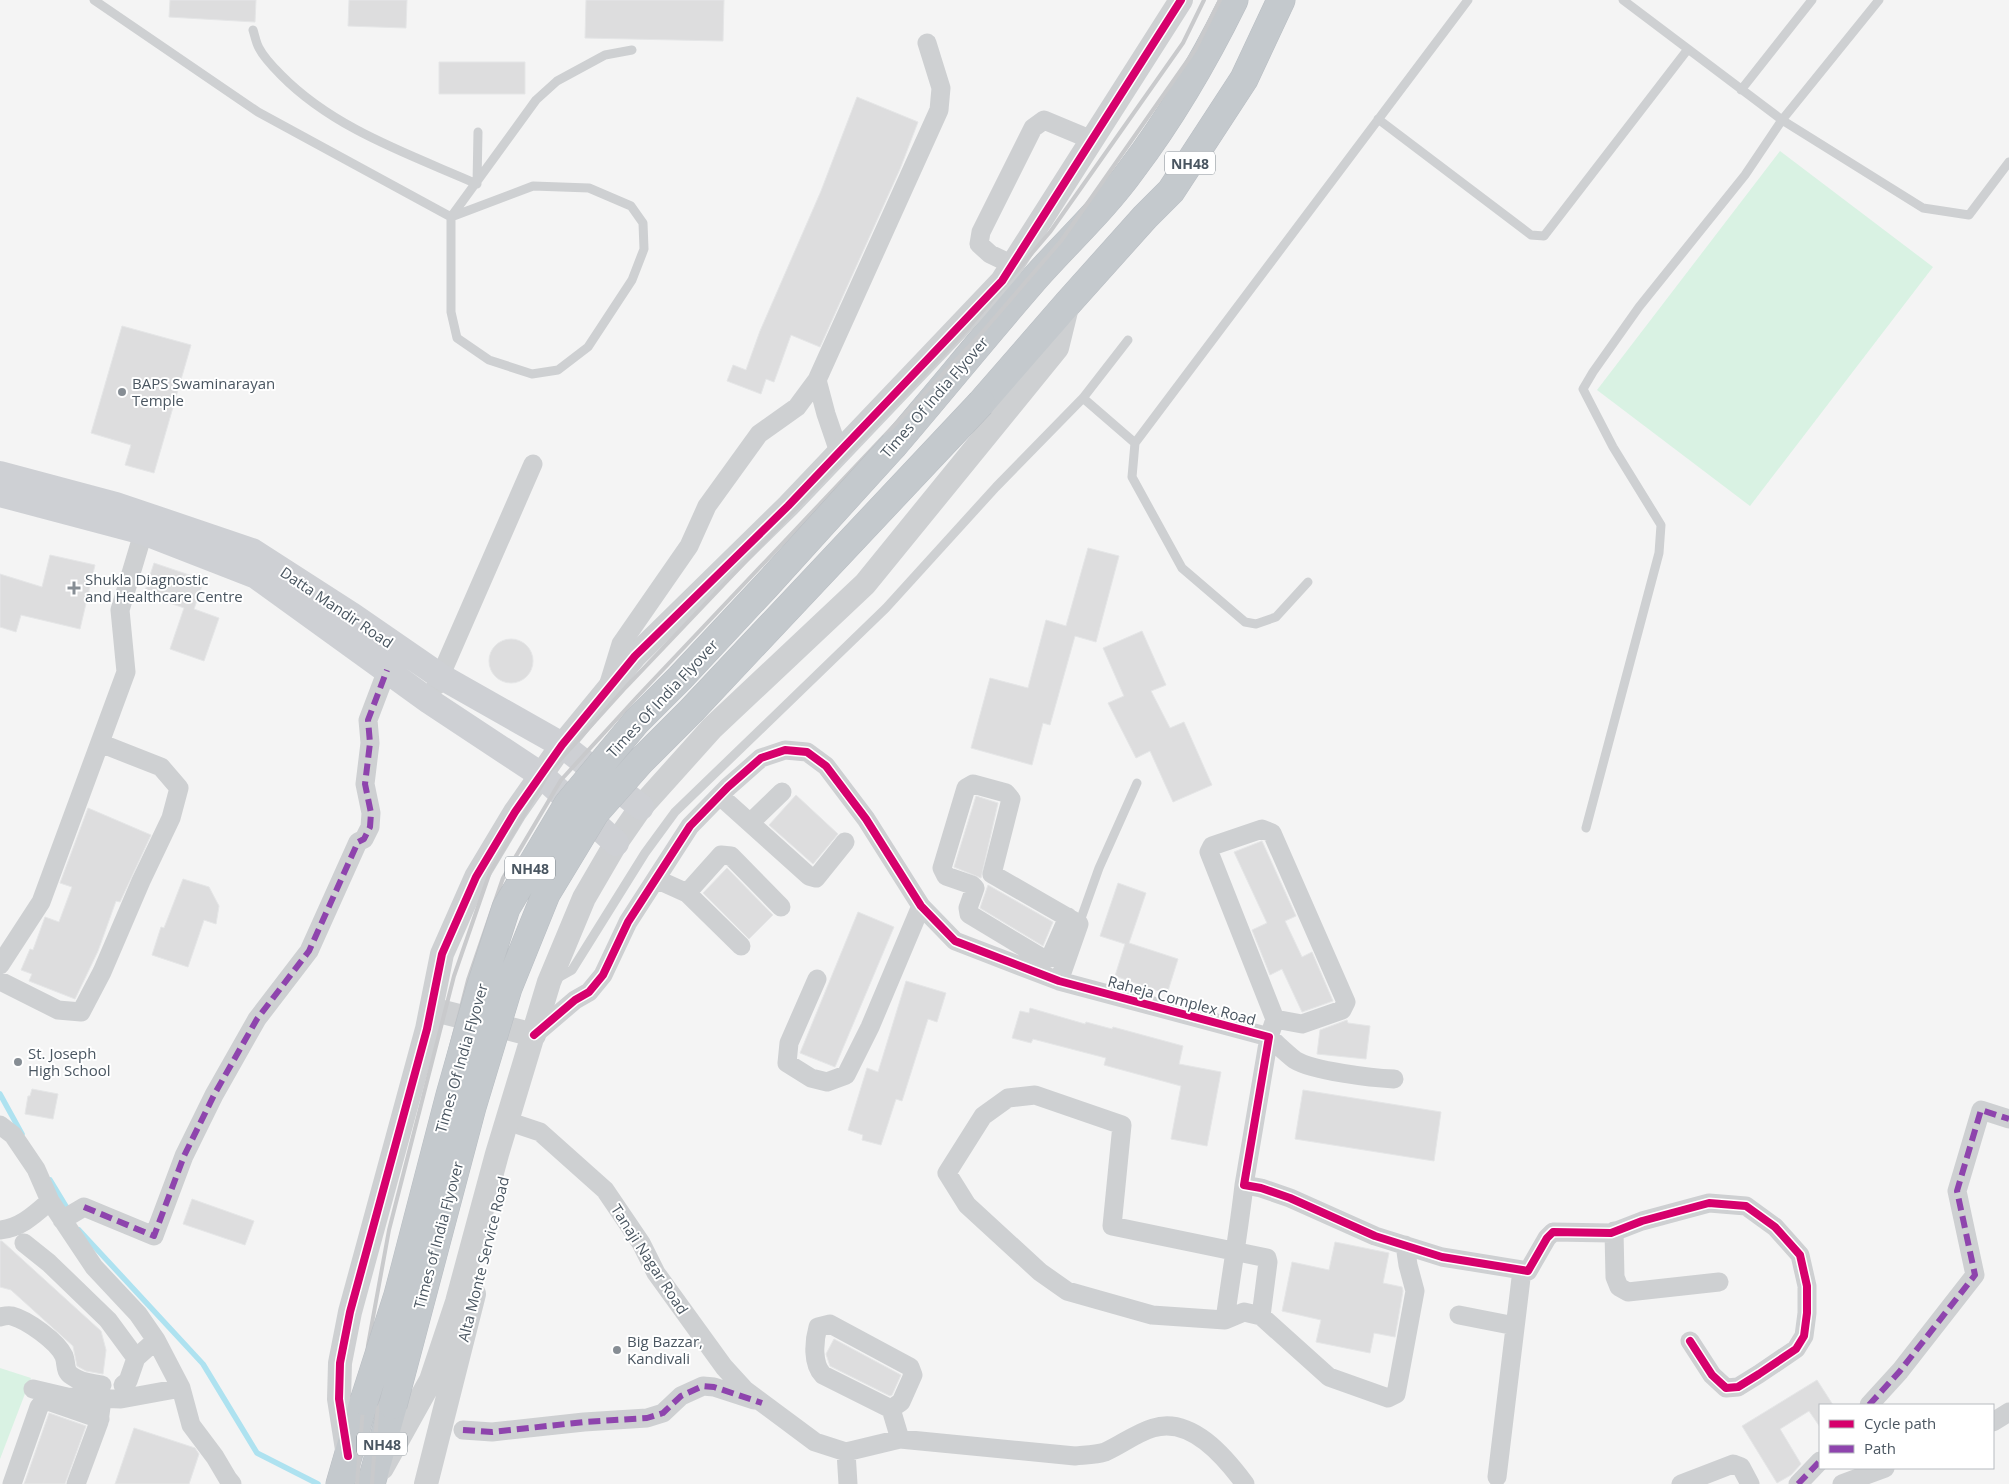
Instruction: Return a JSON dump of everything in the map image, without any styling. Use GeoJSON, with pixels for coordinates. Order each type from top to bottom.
{"type":"FeatureCollection","features":[{"type":"Feature","properties":{"kind":"highway","name":"NH48"},"geometry":{"type":"LineString","coordinates":[[1017,274],[1108,200],[1132,170],[1171,114],[1234,0]]}},
{"type":"Feature","properties":{"kind":"highway","name":"NH48"},"geometry":{"type":"LineString","coordinates":[[1068,303],[1145,217],[1171,191],[1244,79],[1281,0]]}},
{"type":"Feature","properties":{"kind":"highway","name":"Times Of India Flyover"},"geometry":{"type":"LineString","coordinates":[[348,1456],[398,1295],[450,1094],[480,988],[506,908],[568,804],[636,722],[766,586],[894,445],[950,378],[1017,274]]}},
{"type":"Feature","properties":{"kind":"highway","name":"Times Of India Flyover"},"geometry":{"type":"LineString","coordinates":[[508,988],[546,894],[595,813],[641,761],[691,711],[981,403],[1068,303]]}},
{"type":"Feature","properties":{"kind":"highway","name":"Times of India Flyover"},"geometry":{"type":"LineString","coordinates":[[372,1484],[472,1107],[508,988]]}},
{"type":"Feature","properties":{"kind":"highway","name":"NH48"},"geometry":{"type":"LineString","coordinates":[[340,1484],[348,1456]]}},
{"type":"Feature","properties":{"kind":"main road","name":"Datta Mandir Road"},"geometry":{"type":"LineString","coordinates":[[0,474],[116,505],[146,524],[256,576],[429,700],[541,775],[616,843]]}},
{"type":"Feature","properties":{"kind":"main road","name":"Datta Mandir Road"},"geometry":{"type":"LineString","coordinates":[[0,494],[146,524],[252,551],[353,616],[440,676],[562,745],[640,807]]}},
{"type":"Feature","properties":{"kind":"street"},"geometry":{"type":"LineString","coordinates":[[348,1456],[339,1400],[340,1363],[350,1312],[425,1038],[442,954],[476,877],[515,812],[562,745],[635,656],[788,506],[839,452],[1017,274],[1092,140],[1181,0]]}},
{"type":"Feature","properties":{"kind":"street"},"geometry":{"type":"LineString","coordinates":[[608,689],[621,644],[689,546],[707,506],[759,434],[797,407],[817,380],[939,110],[941,88],[927,43]]}},
{"type":"Feature","properties":{"kind":"street"},"geometry":{"type":"LineString","coordinates":[[1017,274],[980,244],[981,232],[1033,128],[1044,120],[1092,140]]}},
{"type":"Feature","properties":{"kind":"street"},"geometry":{"type":"LineString","coordinates":[[372,1484],[431,1380],[458,1302],[497,1154],[549,982],[584,898],[616,843],[640,807],[712,728],[865,584],[1057,348],[1068,303]]}},
{"type":"Feature","properties":{"kind":"street"},"geometry":{"type":"LineString","coordinates":[[817,380],[839,452]]}},
{"type":"Feature","properties":{"kind":"street"},"geometry":{"type":"LineString","coordinates":[[429,700],[533,464]]}},
{"type":"Feature","properties":{"kind":"street"},"geometry":{"type":"LineString","coordinates":[[0,965],[41,902],[126,672],[120,610],[146,524]]}},
{"type":"Feature","properties":{"kind":"street"},"geometry":{"type":"LineString","coordinates":[[62,1220],[84,1207],[154,1236],[184,1156],[214,1095],[257,1019],[309,951],[358,842],[364,838],[370,827],[371,812],[365,784],[370,743],[368,720],[387,670]]}},
{"type":"Feature","properties":{"kind":"street"},"geometry":{"type":"LineString","coordinates":[[0,981],[58,1010],[81,1012],[102,972],[141,881],[171,818],[179,788],[161,767],[100,743]]}},
{"type":"Feature","properties":{"kind":"street","name":"Raheja Complex Road"},"geometry":{"type":"LineString","coordinates":[[534,1035],[575,1000],[589,992],[603,975],[628,922],[690,826],[761,758],[785,750],[807,752],[826,766],[866,819],[921,906],[954,941],[1059,981],[1269,1037],[1244,1185],[1225,1320]]}},
{"type":"Feature","properties":{"kind":"street"},"geometry":{"type":"LineString","coordinates":[[975,888],[972,884],[946,876],[942,868],[966,788],[973,784],[1006,793],[1011,799],[992,874],[975,888],[968,908],[969,914],[1042,958],[1050,958],[1074,921]]}},
{"type":"Feature","properties":{"kind":"street"},"geometry":{"type":"LineString","coordinates":[[750,823],[782,792]]}},
{"type":"Feature","properties":{"kind":"street"},"geometry":{"type":"LineString","coordinates":[[720,796],[810,876],[816,878],[845,842]]}},
{"type":"Feature","properties":{"kind":"street"},"geometry":{"type":"LineString","coordinates":[[1275,1019],[1302,1024],[1342,1010],[1346,1002],[1272,832],[1262,829],[1212,846],[1209,852],[1275,1019],[1269,1037],[1296,1061],[1323,1069],[1394,1079]]}},
{"type":"Feature","properties":{"kind":"street"},"geometry":{"type":"LineString","coordinates":[[688,893],[721,855],[731,856],[781,908]]}},
{"type":"Feature","properties":{"kind":"street"},"geometry":{"type":"LineString","coordinates":[[992,874],[1074,921]]}},
{"type":"Feature","properties":{"kind":"street"},"geometry":{"type":"LineString","coordinates":[[656,879],[688,893],[741,946]]}},
{"type":"Feature","properties":{"kind":"street"},"geometry":{"type":"LineString","coordinates":[[817,979],[788,1043],[787,1063],[811,1078],[827,1082],[846,1075],[870,1027],[921,906]]}},
{"type":"Feature","properties":{"kind":"street"},"geometry":{"type":"LineString","coordinates":[[1059,981],[1074,921]]}},
{"type":"Feature","properties":{"kind":"street"},"geometry":{"type":"LineString","coordinates":[[431,1009],[534,1035]]}},
{"type":"Feature","properties":{"kind":"street","name":"Alta Monte Service Road"},"geometry":{"type":"LineString","coordinates":[[426,1484],[457,1368],[500,1186],[519,1125],[540,1070],[534,1035]]}},
{"type":"Feature","properties":{"kind":"street"},"geometry":{"type":"LineString","coordinates":[[1261,1316],[1267,1258],[1112,1226],[1122,1125],[1035,1095],[1008,1098],[983,1116],[947,1173],[967,1205],[1040,1272],[1067,1291],[1152,1315],[1225,1320],[1244,1312],[1261,1316],[1329,1377],[1388,1398],[1396,1394],[1415,1291],[1405,1245]]}},
{"type":"Feature","properties":{"kind":"street"},"geometry":{"type":"LineString","coordinates":[[1870,1404],[1900,1370],[1976,1275],[1956,1191],[1981,1110],[2009,1119]]}},
{"type":"Feature","properties":{"kind":"street"},"geometry":{"type":"LineString","coordinates":[[0,1125],[13,1135],[36,1169],[50,1202],[94,1267],[138,1314],[156,1340],[181,1388],[190,1425],[215,1457],[232,1484]]}},
{"type":"Feature","properties":{"kind":"street","name":"Tanaji Nagar Road"},"geometry":{"type":"LineString","coordinates":[[519,1125],[540,1132],[605,1190],[640,1243],[656,1273],[724,1367],[745,1390],[815,1442],[846,1452]]}},
{"type":"Feature","properties":{"kind":"street"},"geometry":{"type":"LineString","coordinates":[[1244,1185],[1261,1188],[1290,1198],[1375,1236],[1442,1257],[1528,1271],[1552,1232],[1614,1231],[1642,1220],[1709,1203],[1746,1206],[1775,1227],[1800,1255],[1807,1286],[1807,1313],[1804,1336],[1796,1349],[1738,1387],[1726,1388],[1712,1375],[1690,1341]]}},
{"type":"Feature","properties":{"kind":"street"},"geometry":{"type":"LineString","coordinates":[[0,1230],[9,1229],[25,1222],[50,1202]]}},
{"type":"Feature","properties":{"kind":"street"},"geometry":{"type":"LineString","coordinates":[[1614,1231],[1615,1277],[1619,1287],[1628,1292],[1719,1282]]}},
{"type":"Feature","properties":{"kind":"street"},"geometry":{"type":"LineString","coordinates":[[24,1243],[49,1263],[108,1320],[136,1358]]}},
{"type":"Feature","properties":{"kind":"street"},"geometry":{"type":"LineString","coordinates":[[76,1289],[94,1267]]}},
{"type":"Feature","properties":{"kind":"street"},"geometry":{"type":"LineString","coordinates":[[1497,1477],[1522,1270]]}},
{"type":"Feature","properties":{"kind":"street"},"geometry":{"type":"LineString","coordinates":[[0,1317],[10,1315],[31,1325],[50,1338],[64,1356],[65,1367],[71,1376],[102,1392],[128,1398],[181,1388]]}},
{"type":"Feature","properties":{"kind":"street"},"geometry":{"type":"LineString","coordinates":[[1459,1315],[1515,1326]]}},
{"type":"Feature","properties":{"kind":"street"},"geometry":{"type":"LineString","coordinates":[[891,1409],[901,1402],[913,1375],[910,1368],[830,1324],[818,1327],[815,1340],[818,1369],[824,1375],[891,1409],[900,1439]]}},
{"type":"Feature","properties":{"kind":"street"},"geometry":{"type":"LineString","coordinates":[[123,1385],[128,1381],[136,1358],[156,1340]]}},
{"type":"Feature","properties":{"kind":"street"},"geometry":{"type":"LineString","coordinates":[[463,1430],[492,1432],[584,1422],[647,1418],[663,1413],[681,1396],[703,1386],[762,1403]]}},
{"type":"Feature","properties":{"kind":"street"},"geometry":{"type":"LineString","coordinates":[[33,1389],[67,1397],[102,1392]]}},
{"type":"Feature","properties":{"kind":"street"},"geometry":{"type":"LineString","coordinates":[[76,1484],[100,1418],[102,1392]]}},
{"type":"Feature","properties":{"kind":"street"},"geometry":{"type":"LineString","coordinates":[[12,1484],[39,1406],[46,1400],[100,1418]]}},
{"type":"Feature","properties":{"kind":"street"},"geometry":{"type":"LineString","coordinates":[[1994,1421],[2009,1412]]}},
{"type":"Feature","properties":{"kind":"street"},"geometry":{"type":"LineString","coordinates":[[848,1484],[846,1452],[900,1439],[1075,1456],[1104,1452],[1153,1428],[1173,1425],[1195,1433],[1230,1465],[1245,1484]]}},
{"type":"Feature","properties":{"kind":"street"},"geometry":{"type":"LineString","coordinates":[[1798,1484],[1819,1462]]}},
{"type":"Feature","properties":{"kind":"street"},"geometry":{"type":"LineString","coordinates":[[1681,1484],[1733,1464],[1741,1467],[1750,1484]]}},
{"type":"Feature","properties":{"kind":"street"},"geometry":{"type":"LineString","coordinates":[[1850,1483],[1883,1469]]}},
{"type":"Feature","properties":{"kind":"lane"},"geometry":{"type":"LineString","coordinates":[[94,0],[108,5],[258,112],[451,217],[533,186],[589,188],[632,206],[643,223],[644,249],[632,280],[588,348],[558,370],[532,374],[489,360],[457,338],[451,312],[451,217],[477,184],[536,100],[557,81],[605,55],[632,50]]}},
{"type":"Feature","properties":{"kind":"lane"},"geometry":{"type":"LineString","coordinates":[[1308,582],[1276,617],[1256,624],[1245,622],[1182,568],[1132,477],[1135,443],[1468,0]]}},
{"type":"Feature","properties":{"kind":"lane"},"geometry":{"type":"LineString","coordinates":[[1623,0],[1782,120],[1923,208],[1969,215],[2009,162]]}},
{"type":"Feature","properties":{"kind":"lane"},"geometry":{"type":"LineString","coordinates":[[1742,90],[1812,0]]}},
{"type":"Feature","properties":{"kind":"lane"},"geometry":{"type":"LineString","coordinates":[[1586,828],[1659,553],[1661,525],[1613,447],[1583,389],[1639,306],[1745,175],[1782,120],[1879,0]]}},
{"type":"Feature","properties":{"kind":"lane"},"geometry":{"type":"LineString","coordinates":[[253,30],[259,48],[271,64],[291,85],[335,118],[376,140],[477,184]]}},
{"type":"Feature","properties":{"kind":"lane"},"geometry":{"type":"LineString","coordinates":[[1378,119],[1530,235],[1544,236],[1688,49]]}},
{"type":"Feature","properties":{"kind":"lane"},"geometry":{"type":"LineString","coordinates":[[477,184],[478,132]]}},
{"type":"Feature","properties":{"kind":"lane"},"geometry":{"type":"LineString","coordinates":[[549,982],[572,970],[645,853],[675,812],[886,608],[996,487],[1083,398],[1128,340]]}},
{"type":"Feature","properties":{"kind":"lane"},"geometry":{"type":"LineString","coordinates":[[1083,398],[1135,443]]}},
{"type":"Feature","properties":{"kind":"lane"},"geometry":{"type":"LineString","coordinates":[[1074,921],[1137,783]]}},
{"type":"Feature","properties":{"kind":"green space"},"geometry":{"type":"Polygon","coordinates":[[[1780,151],[1933,267],[1750,506],[1597,390],[1780,151]]]}},
{"type":"Feature","properties":{"kind":"green space"},"geometry":{"type":"Polygon","coordinates":[[[0,1368],[31,1378],[0,1459],[0,1368]]]}},
{"type":"Feature","properties":{"kind":"building"},"geometry":{"type":"Polygon","coordinates":[[[170,0],[256,0],[255,22],[169,17],[170,0]]]}},
{"type":"Feature","properties":{"kind":"building"},"geometry":{"type":"Polygon","coordinates":[[[349,0],[407,0],[406,28],[348,26],[349,0]]]}},
{"type":"Feature","properties":{"kind":"building"},"geometry":{"type":"Polygon","coordinates":[[[586,0],[724,0],[723,41],[585,38],[586,0]]]}},
{"type":"Feature","properties":{"kind":"building"},"geometry":{"type":"Polygon","coordinates":[[[439,62],[525,62],[525,94],[439,94],[439,62]]]}},
{"type":"Feature","properties":{"kind":"building"},"geometry":{"type":"Polygon","coordinates":[[[857,97],[918,122],[900,169],[820,347],[791,335],[774,382],[766,379],[761,394],[727,381],[733,365],[746,370],[760,331],[821,191],[857,97]]]}},
{"type":"Feature","properties":{"kind":"building","name":"BAPS Swaminarayan Temple"},"geometry":{"type":"Polygon","coordinates":[[[122,326],[191,345],[154,473],[125,465],[131,445],[91,433],[122,326]]]}},
{"type":"Feature","properties":{"kind":"building"},"geometry":{"type":"Polygon","coordinates":[[[1088,548],[1119,556],[1096,642],[1075,636],[1050,725],[1043,723],[1032,765],[971,748],[990,678],[1028,688],[1046,620],[1066,626],[1088,548]]]}},
{"type":"Feature","properties":{"kind":"building"},"geometry":{"type":"Polygon","coordinates":[[[50,555],[95,565],[80,629],[21,615],[16,632],[0,627],[0,574],[42,587],[50,555]]]}},
{"type":"Feature","properties":{"kind":"building"},"geometry":{"type":"Polygon","coordinates":[[[154,563],[204,580],[194,609],[219,618],[204,661],[170,649],[184,608],[144,594],[154,563]]]}},
{"type":"Feature","properties":{"kind":"building"},"geometry":{"type":"Polygon","coordinates":[[[1142,631],[1166,685],[1151,691],[1170,728],[1184,722],[1212,785],[1173,802],[1150,751],[1136,758],[1108,703],[1124,696],[1103,648],[1142,631]]]}},
{"type":"Feature","properties":{"kind":"building"},"geometry":{"type":"Polygon","coordinates":[[[507,639],[515,639],[527,645],[533,661],[527,677],[515,683],[507,683],[495,677],[489,665],[489,657],[495,645],[507,639]]]}},
{"type":"Feature","properties":{"kind":"building"},"geometry":{"type":"Polygon","coordinates":[[[796,795],[838,834],[813,864],[769,825],[796,795]]]}},
{"type":"Feature","properties":{"kind":"building"},"geometry":{"type":"Polygon","coordinates":[[[976,796],[998,803],[981,878],[954,867],[976,796]]]}},
{"type":"Feature","properties":{"kind":"building"},"geometry":{"type":"Polygon","coordinates":[[[88,808],[151,835],[120,902],[116,901],[98,951],[75,999],[29,981],[32,974],[21,970],[30,949],[33,950],[45,917],[59,922],[72,887],[60,883],[88,808]]]}},
{"type":"Feature","properties":{"kind":"building"},"geometry":{"type":"Polygon","coordinates":[[[1262,841],[1296,916],[1285,921],[1302,957],[1312,952],[1333,1001],[1302,1012],[1282,969],[1270,975],[1252,930],[1267,923],[1234,852],[1262,841]]]}},
{"type":"Feature","properties":{"kind":"building"},"geometry":{"type":"Polygon","coordinates":[[[727,868],[773,915],[749,939],[703,893],[727,868]]]}},
{"type":"Feature","properties":{"kind":"building"},"geometry":{"type":"Polygon","coordinates":[[[183,879],[209,887],[219,906],[216,924],[204,920],[188,967],[152,955],[161,927],[164,928],[183,879]]]}},
{"type":"Feature","properties":{"kind":"building"},"geometry":{"type":"Polygon","coordinates":[[[1118,883],[1146,893],[1129,943],[1178,959],[1167,994],[1115,976],[1125,944],[1100,936],[1118,883]]]}},
{"type":"Feature","properties":{"kind":"building"},"geometry":{"type":"Polygon","coordinates":[[[988,885],[1053,922],[1043,946],[980,908],[988,885]]]}},
{"type":"Feature","properties":{"kind":"building"},"geometry":{"type":"Polygon","coordinates":[[[858,912],[894,927],[835,1067],[800,1053],[858,912]]]}},
{"type":"Feature","properties":{"kind":"building"},"geometry":{"type":"Polygon","coordinates":[[[906,981],[946,993],[937,1022],[928,1019],[902,1101],[896,1099],[881,1145],[862,1140],[863,1135],[848,1130],[867,1068],[878,1072],[906,981]]]}},
{"type":"Feature","properties":{"kind":"building"},"geometry":{"type":"Polygon","coordinates":[[[1030,1008],[1085,1024],[1086,1022],[1112,1029],[1113,1027],[1183,1046],[1179,1064],[1221,1072],[1207,1146],[1171,1139],[1181,1086],[1104,1065],[1106,1058],[1033,1039],[1031,1043],[1012,1038],[1020,1011],[1029,1013],[1030,1008]]]}},
{"type":"Feature","properties":{"kind":"building"},"geometry":{"type":"Polygon","coordinates":[[[1347,1020],[1348,1023],[1370,1026],[1366,1059],[1317,1054],[1320,1030],[1347,1020]]]}},
{"type":"Feature","properties":{"kind":"building"},"geometry":{"type":"Polygon","coordinates":[[[32,1089],[58,1094],[53,1119],[25,1114],[28,1096],[30,1096],[32,1089]]]}},
{"type":"Feature","properties":{"kind":"building"},"geometry":{"type":"Polygon","coordinates":[[[1303,1090],[1441,1112],[1434,1161],[1295,1139],[1303,1090]]]}},
{"type":"Feature","properties":{"kind":"building"},"geometry":{"type":"Polygon","coordinates":[[[192,1199],[254,1221],[245,1245],[183,1224],[192,1199]]]}},
{"type":"Feature","properties":{"kind":"building"},"geometry":{"type":"Polygon","coordinates":[[[0,1241],[101,1331],[106,1350],[103,1374],[86,1371],[77,1366],[73,1346],[11,1290],[0,1287],[0,1241]]]}},
{"type":"Feature","properties":{"kind":"building"},"geometry":{"type":"Polygon","coordinates":[[[1335,1242],[1389,1253],[1383,1283],[1402,1287],[1403,1291],[1395,1337],[1374,1333],[1370,1353],[1316,1342],[1321,1320],[1282,1311],[1292,1262],[1329,1270],[1335,1242]]]}},
{"type":"Feature","properties":{"kind":"building"},"geometry":{"type":"Polygon","coordinates":[[[834,1339],[901,1375],[892,1395],[890,1396],[830,1366],[826,1354],[834,1339]]]}},
{"type":"Feature","properties":{"kind":"building"},"geometry":{"type":"Polygon","coordinates":[[[1817,1380],[1832,1404],[1819,1404],[1819,1426],[1809,1411],[1780,1429],[1801,1464],[1791,1475],[1777,1483],[1742,1426],[1817,1380]]]}},
{"type":"Feature","properties":{"kind":"building"},"geometry":{"type":"Polygon","coordinates":[[[49,1413],[86,1426],[65,1484],[24,1484],[49,1413]]]}},
{"type":"Feature","properties":{"kind":"building"},"geometry":{"type":"Polygon","coordinates":[[[134,1428],[195,1448],[199,1454],[189,1484],[115,1484],[134,1428]]]}},
{"type":"Feature","properties":{"kind":"waterway"},"geometry":{"type":"LineString","coordinates":[[0,1094],[22,1134]]}},
{"type":"Feature","properties":{"kind":"waterway"},"geometry":{"type":"LineString","coordinates":[[50,1180],[70,1213]]}},
{"type":"Feature","properties":{"kind":"waterway"},"geometry":{"type":"LineString","coordinates":[[79,1230],[203,1364],[257,1453],[318,1484]]}},
{"type":"Feature","properties":{"kind":"railway"},"geometry":{"type":"LineString","coordinates":[[357,1484],[368,1345],[389,1230],[454,976],[490,872],[550,771],[626,687],[969,327],[1050,232],[1183,43],[1204,0]]}},
{"type":"Feature","properties":{"kind":"railway"},"geometry":{"type":"LineString","coordinates":[[372,1484],[382,1347],[403,1233],[468,980],[503,878],[561,780],[637,697],[979,336],[1061,241],[1195,50],[1220,0]]}},
{"type":"Feature","properties":{"kind":"marked path"},"geometry":{"type":"LineString","coordinates":[[84,1207],[154,1236],[184,1156],[214,1095],[257,1019],[309,951],[358,842],[364,839],[370,827],[371,813],[365,784],[370,743],[368,720],[387,670]]}},
{"type":"Feature","properties":{"kind":"marked path"},"geometry":{"type":"LineString","coordinates":[[1870,1404],[1900,1371],[1975,1275],[1957,1191],[1981,1110],[2009,1119]]}},
{"type":"Feature","properties":{"kind":"marked path"},"geometry":{"type":"LineString","coordinates":[[463,1430],[492,1432],[584,1422],[647,1418],[663,1413],[681,1396],[703,1386],[714,1387],[762,1403]]}},
{"type":"Feature","properties":{"kind":"marked path"},"geometry":{"type":"LineString","coordinates":[[1798,1484],[1819,1462]]}},
{"type":"Feature","properties":{"kind":"cycle path"},"geometry":{"type":"LineString","coordinates":[[348,1456],[339,1399],[340,1363],[350,1312],[427,1029],[442,954],[476,877],[515,812],[562,745],[635,656],[788,506],[1002,281],[1181,0]]}},
{"type":"Feature","properties":{"kind":"cycle path"},"geometry":{"type":"LineString","coordinates":[[534,1035],[575,1000],[589,992],[603,975],[628,922],[690,826],[728,787],[761,758],[785,750],[807,752],[826,766],[866,819],[921,906],[955,941],[1059,981],[1269,1037],[1244,1185],[1261,1188],[1290,1198],[1375,1236],[1442,1257],[1528,1271],[1547,1238],[1553,1232],[1611,1233],[1642,1221],[1709,1203],[1746,1206],[1775,1227],[1800,1255],[1807,1286],[1807,1313],[1804,1336],[1796,1349],[1759,1374],[1738,1387],[1726,1388],[1712,1375],[1690,1341]]}},
{"type":"Feature","properties":{"kind":"place","name":"BAPS Swaminarayan Temple"},"geometry":{"type":"Point","coordinates":[122,392]}},
{"type":"Feature","properties":{"kind":"place","name":"Shukla Diagnostic and Healthcare Centre"},"geometry":{"type":"Point","coordinates":[74,588]}},
{"type":"Feature","properties":{"kind":"place","name":"St. Joseph High School"},"geometry":{"type":"Point","coordinates":[18,1062]}},
{"type":"Feature","properties":{"kind":"place","name":"Big Bazzar, Kandivali"},"geometry":{"type":"Point","coordinates":[617,1350]}}]}
